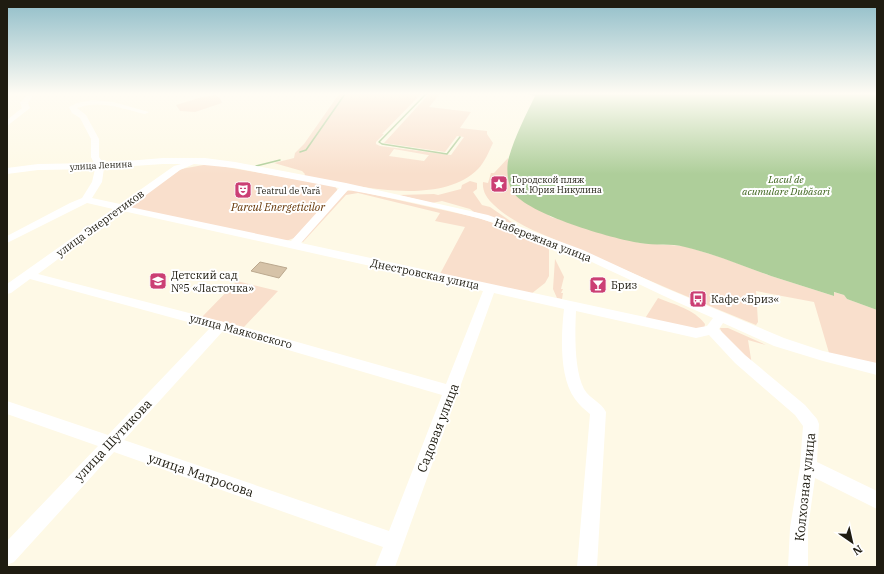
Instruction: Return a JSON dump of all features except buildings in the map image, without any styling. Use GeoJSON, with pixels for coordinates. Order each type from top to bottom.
{"type":"FeatureCollection","features":[{"type":"Feature","properties":{"kind":"street"},"geometry":{"type":"LineString","coordinates":[[7,240],[73,205],[86,200],[97,182],[100,166],[95,157],[95,139],[86,121]]}},
{"type":"Feature","properties":{"kind":"street","name":"улица Ленина"},"geometry":{"type":"LineString","coordinates":[[7,171],[38,167],[100,166],[148,162],[195,161]]}},
{"type":"Feature","properties":{"kind":"street","name":"Набережная улица"},"geometry":{"type":"LineString","coordinates":[[195,161],[235,165],[346,186],[467,213],[514,227],[579,252],[659,290],[778,342],[877,369]]}},
{"type":"Feature","properties":{"kind":"street","name":"улица Энергетиков"},"geometry":{"type":"LineString","coordinates":[[7,290],[177,168],[195,161]]}},
{"type":"Feature","properties":{"kind":"street"},"geometry":{"type":"LineString","coordinates":[[292,245],[346,186]]}},
{"type":"Feature","properties":{"kind":"street","name":"Днестровская улица"},"geometry":{"type":"LineString","coordinates":[[86,200],[696,333],[706,333],[712,330]]}},
{"type":"Feature","properties":{"kind":"street","name":"улица Маяковского"},"geometry":{"type":"LineString","coordinates":[[28,275],[359,364],[452,392]]}},
{"type":"Feature","properties":{"kind":"street","name":"Садовая улица"},"geometry":{"type":"LineString","coordinates":[[385,567],[490,288]]}},
{"type":"Feature","properties":{"kind":"street"},"geometry":{"type":"LineString","coordinates":[[570,306],[568,338],[574,381],[579,393],[598,412],[587,567]]}},
{"type":"Feature","properties":{"kind":"street"},"geometry":{"type":"LineString","coordinates":[[712,330],[716,326],[720,316]]}},
{"type":"Feature","properties":{"kind":"street","name":"улица Шутикова"},"geometry":{"type":"LineString","coordinates":[[7,555],[220,326]]}},
{"type":"Feature","properties":{"kind":"street","name":"Колхозная улица"},"geometry":{"type":"LineString","coordinates":[[712,330],[734,353],[800,410],[811,424],[808,466],[799,528],[798,567]]}},
{"type":"Feature","properties":{"kind":"street"},"geometry":{"type":"LineString","coordinates":[[696,333],[734,353]]}},
{"type":"Feature","properties":{"kind":"street","name":"улица Матросова"},"geometry":{"type":"LineString","coordinates":[[7,407],[394,542]]}},
{"type":"Feature","properties":{"kind":"street"},"geometry":{"type":"LineString","coordinates":[[808,466],[877,500]]}},
{"type":"Feature","properties":{"kind":"green space"},"geometry":{"type":"Polygon","coordinates":[[[320,121],[395,121],[382,134],[384,134],[376,142],[376,144],[380,146],[451,155],[464,137],[457,136],[445,152],[384,143],[404,121],[465,121],[460,128],[487,131],[487,134],[493,143],[487,156],[478,169],[461,181],[441,188],[418,191],[370,188],[304,176],[305,174],[302,171],[274,163],[294,158],[295,153],[304,144],[320,121]],[[394,149],[389,156],[424,161],[429,155],[394,149]]]}},
{"type":"Feature","properties":{"kind":"green space"},"geometry":{"type":"Polygon","coordinates":[[[508,158],[510,185],[551,217],[640,243],[684,246],[834,296],[833,292],[844,295],[847,299],[877,310],[877,364],[829,353],[814,302],[756,291],[758,322],[756,325],[666,288],[523,225],[503,213],[494,205],[489,200],[483,189],[483,182],[488,183],[491,173],[494,173],[508,158]]]}},
{"type":"Feature","properties":{"kind":"green space","name":"Parcul Energeticilor"},"geometry":{"type":"Polygon","coordinates":[[[209,164],[335,186],[338,191],[294,238],[286,241],[129,208],[129,205],[181,169],[209,164]]]}},
{"type":"Feature","properties":{"kind":"green space"},"geometry":{"type":"Polygon","coordinates":[[[470,181],[477,183],[477,189],[473,192],[482,205],[490,207],[516,225],[442,201],[432,203],[399,195],[438,195],[461,189],[462,185],[470,181]]]}},
{"type":"Feature","properties":{"kind":"green space"},"geometry":{"type":"Polygon","coordinates":[[[353,190],[479,218],[538,239],[547,245],[549,250],[549,276],[545,283],[531,294],[440,274],[465,227],[435,221],[440,213],[358,193],[346,195],[303,242],[300,241],[347,191],[353,190]]]}},
{"type":"Feature","properties":{"kind":"green space"},"geometry":{"type":"Polygon","coordinates":[[[555,259],[564,277],[561,289],[563,289],[561,293],[563,293],[562,299],[557,298],[553,289],[555,259]]]}},
{"type":"Feature","properties":{"kind":"green space"},"geometry":{"type":"Polygon","coordinates":[[[237,281],[278,291],[244,327],[202,317],[237,281]]]}},
{"type":"Feature","properties":{"kind":"green space"},"geometry":{"type":"Polygon","coordinates":[[[658,298],[690,311],[705,324],[704,330],[644,320],[658,298]]]}},
{"type":"Feature","properties":{"kind":"green space"},"geometry":{"type":"Polygon","coordinates":[[[720,328],[728,328],[766,345],[748,340],[752,365],[724,338],[720,328]]]}},
{"type":"Feature","properties":{"kind":"water","name":"Lacul de acumulare Dubăsari"},"geometry":{"type":"Polygon","coordinates":[[[523,121],[877,121],[877,310],[847,299],[844,295],[834,292],[834,296],[696,250],[674,245],[627,241],[592,231],[552,217],[535,209],[521,200],[513,192],[508,180],[509,157],[523,121]]]}},
{"type":"Feature","properties":{"kind":"waterway"},"geometry":{"type":"LineString","coordinates":[[300,152],[306,150],[326,121]]}},
{"type":"Feature","properties":{"kind":"waterway"},"geometry":{"type":"LineString","coordinates":[[400,121],[379,142],[382,144],[447,154],[460,137]]}},
{"type":"Feature","properties":{"kind":"waterway"},"geometry":{"type":"LineString","coordinates":[[256,166],[280,160]]}},
{"type":"Feature","properties":{"kind":"place","name":"Городской пляж им. Юрия Никулина"},"geometry":{"type":"Point","coordinates":[499,184]}},
{"type":"Feature","properties":{"kind":"place","name":"Teatrul de Vară"},"geometry":{"type":"Point","coordinates":[243,190]}},
{"type":"Feature","properties":{"kind":"place","name":"Детский сад №5 «Ласточка»"},"geometry":{"type":"Point","coordinates":[158,281]}},
{"type":"Feature","properties":{"kind":"place","name":"Бриз"},"geometry":{"type":"Point","coordinates":[598,285]}},
{"type":"Feature","properties":{"kind":"place","name":"Кафе «Бриз«"},"geometry":{"type":"Point","coordinates":[698,299]}}]}
